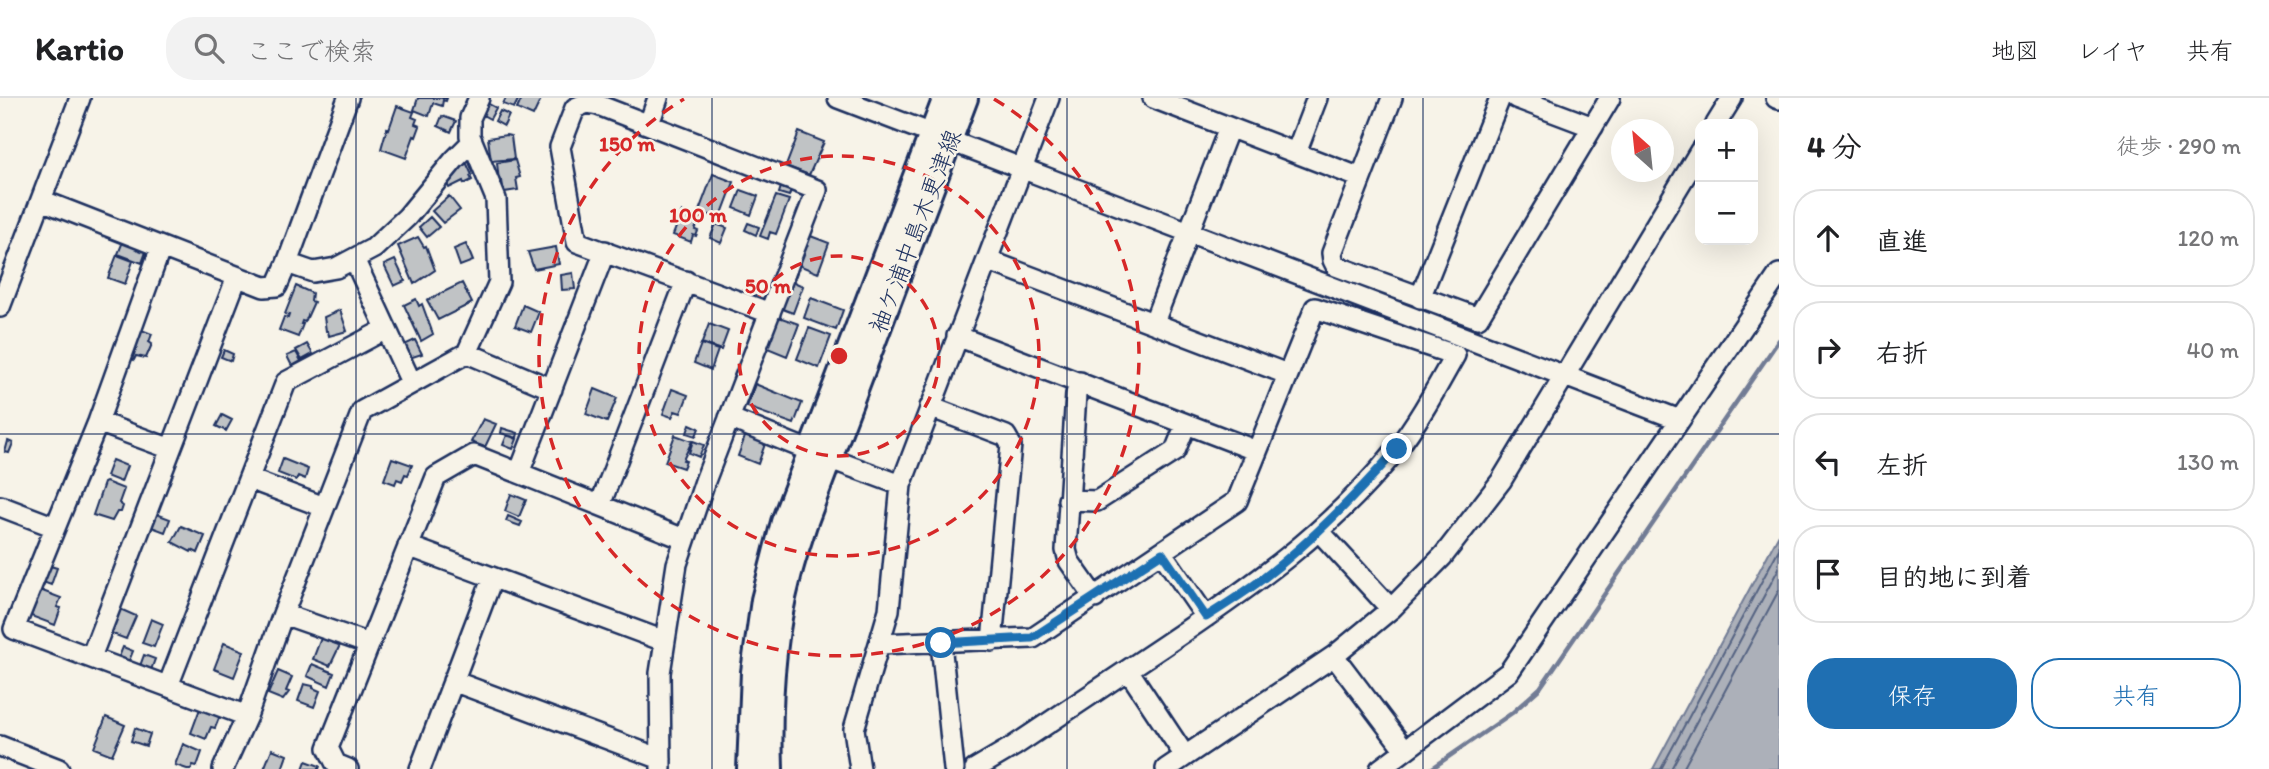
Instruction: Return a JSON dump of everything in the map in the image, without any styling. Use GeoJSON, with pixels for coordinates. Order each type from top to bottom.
{"type":"FeatureCollection","features":[{"type":"Feature","properties":{"kind":"main road","name":"袖ケ浦中島木更津線"},"geometry":{"type":"LineString","coordinates":[[941,138],[946,98]]}},
{"type":"Feature","properties":{"kind":"main road","name":"袖ケ浦中島木更津線"},"geometry":{"type":"LineString","coordinates":[[750,769],[754,672],[764,600],[784,522],[819,455],[941,138],[965,98]]}},
{"type":"Feature","properties":{"kind":"main road","name":"袖ケ浦中島木更津線"},"geometry":{"type":"LineString","coordinates":[[770,769],[770,696],[774,646],[819,455]]}},
{"type":"Feature","properties":{"kind":"street"},"geometry":{"type":"LineString","coordinates":[[0,307],[80,98]]}},
{"type":"Feature","properties":{"kind":"street"},"geometry":{"type":"LineString","coordinates":[[41,200],[264,287],[277,286],[348,98]]}},
{"type":"Feature","properties":{"kind":"street"},"geometry":{"type":"LineString","coordinates":[[223,769],[247,716],[283,614],[362,411],[467,353],[499,282],[496,199],[472,142],[470,118],[479,98]]}},
{"type":"Feature","properties":{"kind":"street"},"geometry":{"type":"LineString","coordinates":[[649,124],[658,98]]}},
{"type":"Feature","properties":{"kind":"street"},"geometry":{"type":"LineString","coordinates":[[838,98],[1680,420]]}},
{"type":"Feature","properties":{"kind":"street"},"geometry":{"type":"LineString","coordinates":[[860,769],[854,729],[889,610],[901,485],[1049,98]]}},
{"type":"Feature","properties":{"kind":"street"},"geometry":{"type":"LineString","coordinates":[[1153,98],[1361,178]]}},
{"type":"Feature","properties":{"kind":"street"},"geometry":{"type":"LineString","coordinates":[[1296,153],[1317,98]]}},
{"type":"Feature","properties":{"kind":"street"},"geometry":{"type":"LineString","coordinates":[[1392,98],[1332,253],[1333,260],[1336,267],[1478,318],[1610,98]]}},
{"type":"Feature","properties":{"kind":"street"},"geometry":{"type":"LineString","coordinates":[[1420,298],[1500,98]]}},
{"type":"Feature","properties":{"kind":"street"},"geometry":{"type":"LineString","coordinates":[[1516,98],[1593,127]]}},
{"type":"Feature","properties":{"kind":"street"},"geometry":{"type":"LineString","coordinates":[[1719,119],[1732,98]]}},
{"type":"Feature","properties":{"kind":"street"},"geometry":{"type":"LineString","coordinates":[[453,681],[661,764],[660,673],[677,564],[729,418],[817,190],[598,105],[587,103],[575,108],[560,147],[578,242],[769,313]]}},
{"type":"Feature","properties":{"kind":"street"},"geometry":{"type":"LineString","coordinates":[[1154,322],[1229,128]]}},
{"type":"Feature","properties":{"kind":"street"},"geometry":{"type":"LineString","coordinates":[[287,263],[313,272],[336,268],[374,248],[389,235],[472,142]]}},
{"type":"Feature","properties":{"kind":"street"},"geometry":{"type":"LineString","coordinates":[[1166,769],[1334,656],[1391,609],[1443,556],[1501,481],[1695,159]]}},
{"type":"Feature","properties":{"kind":"street"},"geometry":{"type":"LineString","coordinates":[[161,247],[98,422],[14,629],[247,716]]}},
{"type":"Feature","properties":{"kind":"street"},"geometry":{"type":"LineString","coordinates":[[519,473],[605,251]]}},
{"type":"Feature","properties":{"kind":"street"},"geometry":{"type":"LineString","coordinates":[[354,259],[411,382]]}},
{"type":"Feature","properties":{"kind":"street"},"geometry":{"type":"LineString","coordinates":[[987,260],[1287,374]]}},
{"type":"Feature","properties":{"kind":"street"},"geometry":{"type":"LineString","coordinates":[[1380,769],[1508,672],[1779,274]]}},
{"type":"Feature","properties":{"kind":"street"},"geometry":{"type":"LineString","coordinates":[[91,657],[237,277]]}},
{"type":"Feature","properties":{"kind":"street"},"geometry":{"type":"LineString","coordinates":[[600,505],[686,281]]}},
{"type":"Feature","properties":{"kind":"street"},"geometry":{"type":"LineString","coordinates":[[879,645],[1032,638],[1237,501],[1315,308],[1455,355],[1423,411],[1397,449],[1359,493],[1319,531],[1264,578],[1014,746],[975,769]]}},
{"type":"Feature","properties":{"kind":"street"},"geometry":{"type":"LineString","coordinates":[[168,687],[286,382],[386,329]]}},
{"type":"Feature","properties":{"kind":"street"},"geometry":{"type":"LineString","coordinates":[[957,336],[1257,451]]}},
{"type":"Feature","properties":{"kind":"street"},"geometry":{"type":"LineString","coordinates":[[467,353],[552,389]]}},
{"type":"Feature","properties":{"kind":"street"},"geometry":{"type":"LineString","coordinates":[[1080,382],[1076,394],[1066,550],[1069,561],[1095,598]]}},
{"type":"Feature","properties":{"kind":"street"},"geometry":{"type":"LineString","coordinates":[[930,407],[1006,436],[1011,445],[992,641]]}},
{"type":"Feature","properties":{"kind":"street"},"geometry":{"type":"LineString","coordinates":[[729,418],[901,485]]}},
{"type":"Feature","properties":{"kind":"street"},"geometry":{"type":"LineString","coordinates":[[98,422],[171,449]]}},
{"type":"Feature","properties":{"kind":"street"},"geometry":{"type":"LineString","coordinates":[[1068,500],[1097,501],[1175,451],[1186,424]]}},
{"type":"Feature","properties":{"kind":"street"},"geometry":{"type":"LineString","coordinates":[[348,769],[335,764],[328,748],[436,477],[474,455],[684,539]]}},
{"type":"Feature","properties":{"kind":"street"},"geometry":{"type":"LineString","coordinates":[[249,480],[324,507]]}},
{"type":"Feature","properties":{"kind":"street"},"geometry":{"type":"LineString","coordinates":[[0,506],[55,527]]}},
{"type":"Feature","properties":{"kind":"street"},"geometry":{"type":"LineString","coordinates":[[1319,531],[1391,609]]}},
{"type":"Feature","properties":{"kind":"street"},"geometry":{"type":"LineString","coordinates":[[408,546],[664,641]]}},
{"type":"Feature","properties":{"kind":"street"},"geometry":{"type":"LineString","coordinates":[[1162,553],[1206,617]]}},
{"type":"Feature","properties":{"kind":"street"},"geometry":{"type":"LineString","coordinates":[[420,769],[492,579]]}},
{"type":"Feature","properties":{"kind":"street"},"geometry":{"type":"LineString","coordinates":[[283,614],[369,644]]}},
{"type":"Feature","properties":{"kind":"street"},"geometry":{"type":"LineString","coordinates":[[941,643],[954,769]]}},
{"type":"Feature","properties":{"kind":"street"},"geometry":{"type":"LineString","coordinates":[[1334,656],[1405,750]]}},
{"type":"Feature","properties":{"kind":"street"},"geometry":{"type":"LineString","coordinates":[[1128,670],[1185,756]]}},
{"type":"Feature","properties":{"kind":"street"},"geometry":{"type":"LineString","coordinates":[[0,746],[59,769]]}},
{"type":"Feature","properties":{"kind":"water"},"geometry":{"type":"Polygon","coordinates":[[[1779,534],[1779,769],[1653,769],[1779,534]]]}},
{"type":"Feature","properties":{"kind":"building"},"geometry":{"type":"Polygon","coordinates":[[[418,98],[447,98],[446,101],[443,100],[442,106],[433,103],[429,116],[414,110],[418,98]]]}},
{"type":"Feature","properties":{"kind":"building"},"geometry":{"type":"Polygon","coordinates":[[[506,98],[519,98],[514,108],[503,104],[506,98]]]}},
{"type":"Feature","properties":{"kind":"building"},"geometry":{"type":"Polygon","coordinates":[[[522,98],[541,99],[533,116],[517,109],[522,98]]]}},
{"type":"Feature","properties":{"kind":"building"},"geometry":{"type":"Polygon","coordinates":[[[487,103],[496,108],[490,119],[481,114],[487,103]]]}},
{"type":"Feature","properties":{"kind":"building"},"geometry":{"type":"Polygon","coordinates":[[[397,106],[414,112],[412,117],[417,119],[415,124],[420,126],[406,158],[381,149],[397,106]]]}},
{"type":"Feature","properties":{"kind":"building"},"geometry":{"type":"Polygon","coordinates":[[[500,111],[509,115],[504,126],[495,121],[500,111]]]}},
{"type":"Feature","properties":{"kind":"building"},"geometry":{"type":"Polygon","coordinates":[[[442,116],[456,121],[451,132],[438,126],[442,116]]]}},
{"type":"Feature","properties":{"kind":"building"},"geometry":{"type":"Polygon","coordinates":[[[799,132],[824,142],[809,175],[786,166],[799,132]]]}},
{"type":"Feature","properties":{"kind":"building"},"geometry":{"type":"Polygon","coordinates":[[[511,136],[514,159],[491,161],[488,138],[511,136]]]}},
{"type":"Feature","properties":{"kind":"building"},"geometry":{"type":"Polygon","coordinates":[[[515,160],[520,177],[516,178],[518,190],[504,192],[502,181],[499,181],[497,163],[515,160]]]}},
{"type":"Feature","properties":{"kind":"building"},"geometry":{"type":"Polygon","coordinates":[[[466,162],[472,180],[449,188],[445,181],[452,170],[466,162]]]}},
{"type":"Feature","properties":{"kind":"building"},"geometry":{"type":"Polygon","coordinates":[[[713,174],[734,182],[720,219],[699,211],[713,174]]]}},
{"type":"Feature","properties":{"kind":"building"},"geometry":{"type":"Polygon","coordinates":[[[782,184],[792,187],[789,196],[779,193],[782,184]]]}},
{"type":"Feature","properties":{"kind":"building"},"geometry":{"type":"Polygon","coordinates":[[[741,190],[758,196],[751,215],[734,208],[741,190]]]}},
{"type":"Feature","properties":{"kind":"building"},"geometry":{"type":"Polygon","coordinates":[[[449,196],[460,210],[443,223],[432,211],[449,196]]]}},
{"type":"Feature","properties":{"kind":"building"},"geometry":{"type":"Polygon","coordinates":[[[776,196],[789,200],[776,234],[770,232],[768,239],[760,236],[776,196]]]}},
{"type":"Feature","properties":{"kind":"building"},"geometry":{"type":"Polygon","coordinates":[[[682,212],[700,218],[695,230],[698,231],[691,242],[673,235],[682,212]]]}},
{"type":"Feature","properties":{"kind":"building"},"geometry":{"type":"Polygon","coordinates":[[[430,217],[439,227],[427,237],[419,227],[430,217]]]}},
{"type":"Feature","properties":{"kind":"building"},"geometry":{"type":"Polygon","coordinates":[[[748,223],[759,227],[756,235],[745,230],[748,223]]]}},
{"type":"Feature","properties":{"kind":"building"},"geometry":{"type":"Polygon","coordinates":[[[716,224],[727,228],[721,243],[710,238],[716,224]]]}},
{"type":"Feature","properties":{"kind":"building"},"geometry":{"type":"Polygon","coordinates":[[[808,235],[829,243],[818,273],[796,264],[808,235]]]}},
{"type":"Feature","properties":{"kind":"building"},"geometry":{"type":"Polygon","coordinates":[[[418,237],[424,247],[426,246],[435,270],[414,284],[398,246],[418,237]]]}},
{"type":"Feature","properties":{"kind":"building"},"geometry":{"type":"Polygon","coordinates":[[[124,239],[147,249],[142,263],[118,254],[124,239]]]}},
{"type":"Feature","properties":{"kind":"building"},"geometry":{"type":"Polygon","coordinates":[[[466,244],[473,261],[460,266],[454,249],[466,244]]]}},
{"type":"Feature","properties":{"kind":"building"},"geometry":{"type":"Polygon","coordinates":[[[556,247],[559,264],[534,269],[528,252],[556,247]]]}},
{"type":"Feature","properties":{"kind":"building"},"geometry":{"type":"Polygon","coordinates":[[[117,255],[133,261],[125,284],[108,278],[117,255]]]}},
{"type":"Feature","properties":{"kind":"building"},"geometry":{"type":"Polygon","coordinates":[[[395,260],[405,281],[394,286],[384,265],[395,260]]]}},
{"type":"Feature","properties":{"kind":"building"},"geometry":{"type":"Polygon","coordinates":[[[573,273],[575,289],[562,290],[561,275],[573,273]]]}},
{"type":"Feature","properties":{"kind":"building"},"geometry":{"type":"Polygon","coordinates":[[[787,279],[803,286],[793,313],[777,307],[787,279]]]}},
{"type":"Feature","properties":{"kind":"building"},"geometry":{"type":"Polygon","coordinates":[[[462,283],[472,303],[438,320],[427,300],[462,283]]]}},
{"type":"Feature","properties":{"kind":"building"},"geometry":{"type":"Polygon","coordinates":[[[296,286],[312,293],[311,301],[314,302],[305,322],[302,321],[298,337],[279,330],[284,317],[288,318],[289,315],[285,314],[296,286]]]}},
{"type":"Feature","properties":{"kind":"building"},"geometry":{"type":"Polygon","coordinates":[[[811,298],[843,310],[836,330],[804,318],[811,298]]]}},
{"type":"Feature","properties":{"kind":"building"},"geometry":{"type":"Polygon","coordinates":[[[416,299],[419,306],[422,304],[433,334],[421,341],[404,305],[416,299]]]}},
{"type":"Feature","properties":{"kind":"building"},"geometry":{"type":"Polygon","coordinates":[[[523,305],[539,312],[531,332],[515,326],[523,305]]]}},
{"type":"Feature","properties":{"kind":"building"},"geometry":{"type":"Polygon","coordinates":[[[340,310],[347,331],[329,336],[324,317],[340,310]]]}},
{"type":"Feature","properties":{"kind":"building"},"geometry":{"type":"Polygon","coordinates":[[[776,316],[799,324],[787,356],[765,347],[776,316]]]}},
{"type":"Feature","properties":{"kind":"building"},"geometry":{"type":"Polygon","coordinates":[[[709,324],[728,331],[721,350],[702,343],[709,324]]]}},
{"type":"Feature","properties":{"kind":"building"},"geometry":{"type":"Polygon","coordinates":[[[809,328],[831,336],[819,368],[797,359],[809,328]]]}},
{"type":"Feature","properties":{"kind":"building"},"geometry":{"type":"Polygon","coordinates":[[[139,329],[152,334],[149,342],[152,344],[146,358],[136,356],[134,360],[126,357],[139,329]]]}},
{"type":"Feature","properties":{"kind":"building"},"geometry":{"type":"Polygon","coordinates":[[[415,340],[422,354],[406,359],[400,347],[415,340]]]}},
{"type":"Feature","properties":{"kind":"building"},"geometry":{"type":"Polygon","coordinates":[[[307,344],[313,354],[302,360],[296,350],[307,344]]]}},
{"type":"Feature","properties":{"kind":"building"},"geometry":{"type":"Polygon","coordinates":[[[701,344],[718,350],[711,370],[694,363],[701,344]]]}},
{"type":"Feature","properties":{"kind":"building"},"geometry":{"type":"Polygon","coordinates":[[[224,350],[233,354],[231,361],[221,357],[224,350]]]}},
{"type":"Feature","properties":{"kind":"building"},"geometry":{"type":"Polygon","coordinates":[[[296,352],[301,361],[292,366],[287,356],[296,352]]]}},
{"type":"Feature","properties":{"kind":"building"},"geometry":{"type":"Polygon","coordinates":[[[755,384],[802,403],[794,424],[747,407],[755,384]]]}},
{"type":"Feature","properties":{"kind":"building"},"geometry":{"type":"Polygon","coordinates":[[[595,389],[617,398],[607,422],[586,414],[595,389]]]}},
{"type":"Feature","properties":{"kind":"building"},"geometry":{"type":"Polygon","coordinates":[[[672,389],[688,395],[681,413],[675,411],[672,417],[663,414],[672,389]]]}},
{"type":"Feature","properties":{"kind":"building"},"geometry":{"type":"Polygon","coordinates":[[[222,415],[232,420],[226,431],[216,426],[222,415]]]}},
{"type":"Feature","properties":{"kind":"building"},"geometry":{"type":"Polygon","coordinates":[[[483,419],[496,424],[485,447],[471,442],[483,419]]]}},
{"type":"Feature","properties":{"kind":"building"},"geometry":{"type":"Polygon","coordinates":[[[690,424],[699,428],[696,436],[687,433],[690,424]]]}},
{"type":"Feature","properties":{"kind":"building"},"geometry":{"type":"Polygon","coordinates":[[[502,428],[518,433],[517,438],[501,433],[502,428]]]}},
{"type":"Feature","properties":{"kind":"building"},"geometry":{"type":"Polygon","coordinates":[[[746,434],[766,441],[758,464],[738,456],[746,434]]]}},
{"type":"Feature","properties":{"kind":"building"},"geometry":{"type":"Polygon","coordinates":[[[507,435],[517,439],[513,449],[503,445],[507,435]]]}},
{"type":"Feature","properties":{"kind":"building"},"geometry":{"type":"Polygon","coordinates":[[[675,435],[692,441],[683,460],[686,461],[683,468],[665,462],[675,435]]]}},
{"type":"Feature","properties":{"kind":"building"},"geometry":{"type":"Polygon","coordinates":[[[8,441],[13,443],[9,453],[5,452],[8,441]]]}},
{"type":"Feature","properties":{"kind":"building"},"geometry":{"type":"Polygon","coordinates":[[[693,441],[704,445],[699,457],[689,453],[693,441]]]}},
{"type":"Feature","properties":{"kind":"building"},"geometry":{"type":"Polygon","coordinates":[[[392,458],[412,465],[408,475],[405,474],[402,481],[397,479],[395,484],[384,480],[392,458]]]}},
{"type":"Feature","properties":{"kind":"building"},"geometry":{"type":"Polygon","coordinates":[[[283,459],[308,469],[305,479],[298,476],[296,480],[278,473],[283,459]]]}},
{"type":"Feature","properties":{"kind":"building"},"geometry":{"type":"Polygon","coordinates":[[[112,460],[127,466],[121,482],[106,476],[112,460]]]}},
{"type":"Feature","properties":{"kind":"building"},"geometry":{"type":"Polygon","coordinates":[[[106,482],[124,489],[119,503],[123,506],[121,512],[117,512],[112,521],[93,515],[106,482]]]}},
{"type":"Feature","properties":{"kind":"building"},"geometry":{"type":"Polygon","coordinates":[[[511,494],[526,500],[519,517],[505,511],[511,494]]]}},
{"type":"Feature","properties":{"kind":"building"},"geometry":{"type":"Polygon","coordinates":[[[154,513],[170,519],[165,532],[149,526],[154,513]]]}},
{"type":"Feature","properties":{"kind":"building"},"geometry":{"type":"Polygon","coordinates":[[[508,516],[522,522],[520,526],[506,521],[508,516]]]}},
{"type":"Feature","properties":{"kind":"building"},"geometry":{"type":"Polygon","coordinates":[[[181,526],[205,536],[198,553],[172,542],[181,526]]]}},
{"type":"Feature","properties":{"kind":"building"},"geometry":{"type":"Polygon","coordinates":[[[47,565],[57,568],[51,585],[40,581],[47,565]]]}},
{"type":"Feature","properties":{"kind":"building"},"geometry":{"type":"Polygon","coordinates":[[[40,590],[61,598],[57,607],[61,608],[55,625],[31,616],[40,590]]]}},
{"type":"Feature","properties":{"kind":"building"},"geometry":{"type":"Polygon","coordinates":[[[120,609],[136,616],[126,639],[110,633],[120,609]]]}},
{"type":"Feature","properties":{"kind":"building"},"geometry":{"type":"Polygon","coordinates":[[[151,619],[163,624],[154,647],[142,643],[151,619]]]}},
{"type":"Feature","properties":{"kind":"building"},"geometry":{"type":"Polygon","coordinates":[[[321,638],[340,645],[330,666],[313,659],[321,638]]]}},
{"type":"Feature","properties":{"kind":"building"},"geometry":{"type":"Polygon","coordinates":[[[224,643],[244,651],[234,677],[214,669],[224,643]]]}},
{"type":"Feature","properties":{"kind":"building"},"geometry":{"type":"Polygon","coordinates":[[[123,647],[133,651],[129,661],[119,657],[123,647]]]}},
{"type":"Feature","properties":{"kind":"building"},"geometry":{"type":"Polygon","coordinates":[[[144,655],[155,659],[151,670],[140,666],[144,655]]]}},
{"type":"Feature","properties":{"kind":"building"},"geometry":{"type":"Polygon","coordinates":[[[312,664],[334,673],[329,686],[307,676],[312,664]]]}},
{"type":"Feature","properties":{"kind":"building"},"geometry":{"type":"Polygon","coordinates":[[[278,671],[292,677],[286,691],[289,692],[283,700],[268,694],[278,671]]]}},
{"type":"Feature","properties":{"kind":"building"},"geometry":{"type":"Polygon","coordinates":[[[304,684],[320,691],[314,707],[298,701],[304,684]]]}},
{"type":"Feature","properties":{"kind":"building"},"geometry":{"type":"Polygon","coordinates":[[[201,706],[221,713],[215,728],[211,727],[206,739],[191,733],[201,706]]]}},
{"type":"Feature","properties":{"kind":"building"},"geometry":{"type":"Polygon","coordinates":[[[106,717],[125,725],[112,755],[94,748],[106,717]]]}},
{"type":"Feature","properties":{"kind":"building"},"geometry":{"type":"Polygon","coordinates":[[[135,728],[150,734],[146,746],[131,741],[135,728]]]}},
{"type":"Feature","properties":{"kind":"building"},"geometry":{"type":"Polygon","coordinates":[[[183,744],[202,752],[197,766],[193,765],[191,769],[175,765],[183,744]]]}},
{"type":"Feature","properties":{"kind":"building"},"geometry":{"type":"Polygon","coordinates":[[[272,749],[287,755],[282,769],[264,769],[272,749]]]}},
{"type":"Feature","properties":{"kind":"building"},"geometry":{"type":"Polygon","coordinates":[[[306,761],[320,766],[319,769],[303,769],[306,761]]]}},
{"type":"Feature","properties":{"kind":"waterway"},"geometry":{"type":"LineString","coordinates":[[1431,769],[1512,713],[1540,688],[1779,340]]}},
{"type":"Feature","properties":{"kind":"route"},"geometry":{"type":"LineString","coordinates":[[941,643],[1032,638],[1162,553],[1206,617],[1264,578],[1319,531],[1359,493],[1397,449]]}}]}
